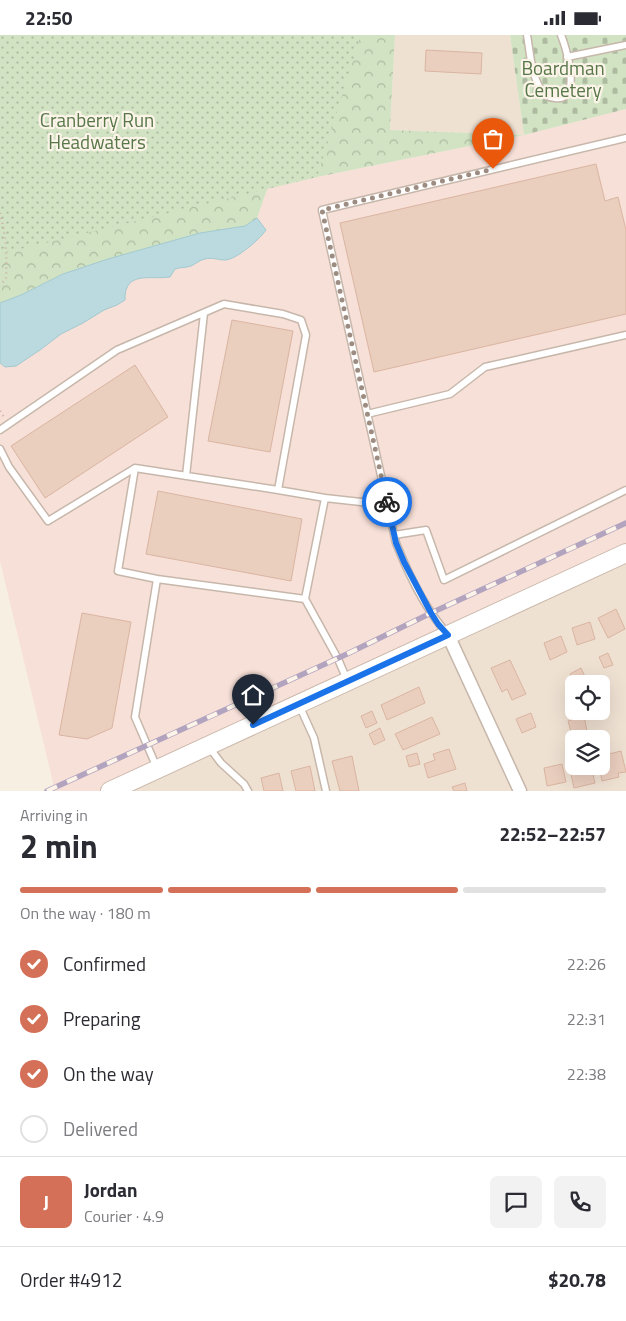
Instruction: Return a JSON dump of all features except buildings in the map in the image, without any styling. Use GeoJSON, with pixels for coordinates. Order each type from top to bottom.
{"type":"FeatureCollection","features":[{"type":"Feature","properties":{"kind":"street"},"geometry":{"type":"LineString","coordinates":[[110,791],[626,553]]}},
{"type":"Feature","properties":{"kind":"street"},"geometry":{"type":"LineString","coordinates":[[448,635],[520,791]]}},
{"type":"Feature","properties":{"kind":"lane"},"geometry":{"type":"LineString","coordinates":[[527,35],[535,78],[540,90],[554,99],[559,99],[569,92],[572,81],[561,35]]}},
{"type":"Feature","properties":{"kind":"lane"},"geometry":{"type":"LineString","coordinates":[[567,57],[626,45]]}},
{"type":"Feature","properties":{"kind":"lane"},"geometry":{"type":"LineString","coordinates":[[448,635],[431,613],[396,543],[322,210],[626,138]]}},
{"type":"Feature","properties":{"kind":"lane"},"geometry":{"type":"LineString","coordinates":[[0,430],[117,350],[224,304],[283,314],[301,320],[306,335],[278,490]]}},
{"type":"Feature","properties":{"kind":"lane"},"geometry":{"type":"LineString","coordinates":[[186,476],[204,313]]}},
{"type":"Feature","properties":{"kind":"lane"},"geometry":{"type":"LineString","coordinates":[[367,414],[450,394],[485,367],[626,335]]}},
{"type":"Feature","properties":{"kind":"lane"},"geometry":{"type":"LineString","coordinates":[[0,449],[9,467],[48,521],[135,468],[326,498],[388,505]]}},
{"type":"Feature","properties":{"kind":"lane"},"geometry":{"type":"LineString","coordinates":[[135,468],[118,571],[157,579],[305,599]]}},
{"type":"Feature","properties":{"kind":"lane"},"geometry":{"type":"LineString","coordinates":[[394,535],[426,530],[444,580],[626,490]]}},
{"type":"Feature","properties":{"kind":"lane"},"geometry":{"type":"LineString","coordinates":[[326,498],[305,599],[348,681]]}},
{"type":"Feature","properties":{"kind":"lane"},"geometry":{"type":"LineString","coordinates":[[157,579],[135,717],[158,769]]}},
{"type":"Feature","properties":{"kind":"lane"},"geometry":{"type":"LineString","coordinates":[[299,704],[314,738],[326,791]]}},
{"type":"Feature","properties":{"kind":"lane"},"geometry":{"type":"LineString","coordinates":[[208,746],[221,763],[244,784],[248,791]]}},
{"type":"Feature","properties":{"kind":"path"},"geometry":{"type":"LineString","coordinates":[[0,213],[6,244],[6,279],[0,285]]}},
{"type":"Feature","properties":{"kind":"shaded area"},"geometry":{"type":"Polygon","coordinates":[[[395,35],[510,35],[524,135],[390,130],[395,35]]]}},
{"type":"Feature","properties":{"kind":"shaded area"},"geometry":{"type":"Polygon","coordinates":[[[626,109],[626,553],[110,791],[55,791],[0,561],[0,336],[135,270],[266,230],[257,218],[268,187],[524,135],[626,109]]]}},
{"type":"Feature","properties":{"kind":"shaded area"},"geometry":{"type":"Polygon","coordinates":[[[626,553],[626,791],[110,791],[626,553]]]}},
{"type":"Feature","properties":{"kind":"green space","name":"Cranberry Run Headwaters"},"geometry":{"type":"Polygon","coordinates":[[[0,35],[395,35],[390,130],[524,135],[268,187],[257,218],[245,226],[200,233],[108,259],[63,274],[21,295],[0,303],[0,35]]]}},
{"type":"Feature","properties":{"kind":"green space","name":"Cranberry Run Headwaters"},"geometry":{"type":"Polygon","coordinates":[[[0,35],[361,35],[317,177],[0,254],[0,35]]]}},
{"type":"Feature","properties":{"kind":"green space","name":"Boardman Cemetery"},"geometry":{"type":"Polygon","coordinates":[[[510,35],[626,35],[626,109],[524,135],[510,35]]]}},
{"type":"Feature","properties":{"kind":"water"},"geometry":{"type":"Polygon","coordinates":[[[257,218],[266,230],[235,257],[225,260],[210,258],[203,260],[191,266],[175,269],[170,277],[134,280],[129,284],[125,300],[117,305],[104,310],[61,334],[16,366],[5,367],[0,363],[0,303],[21,295],[63,274],[108,259],[200,233],[245,226],[257,218]]]}},
{"type":"Feature","properties":{"kind":"railway"},"geometry":{"type":"LineString","coordinates":[[47,791],[347,654],[626,523]]}},
{"type":"Feature","properties":{"kind":"way so far"},"geometry":{"type":"LineString","coordinates":[[387,502],[322,210],[493,169]]}},
{"type":"Feature","properties":{"kind":"route"},"geometry":{"type":"LineString","coordinates":[[253,725],[448,635],[431,613],[404,562],[396,543],[387,502]]}}]}
